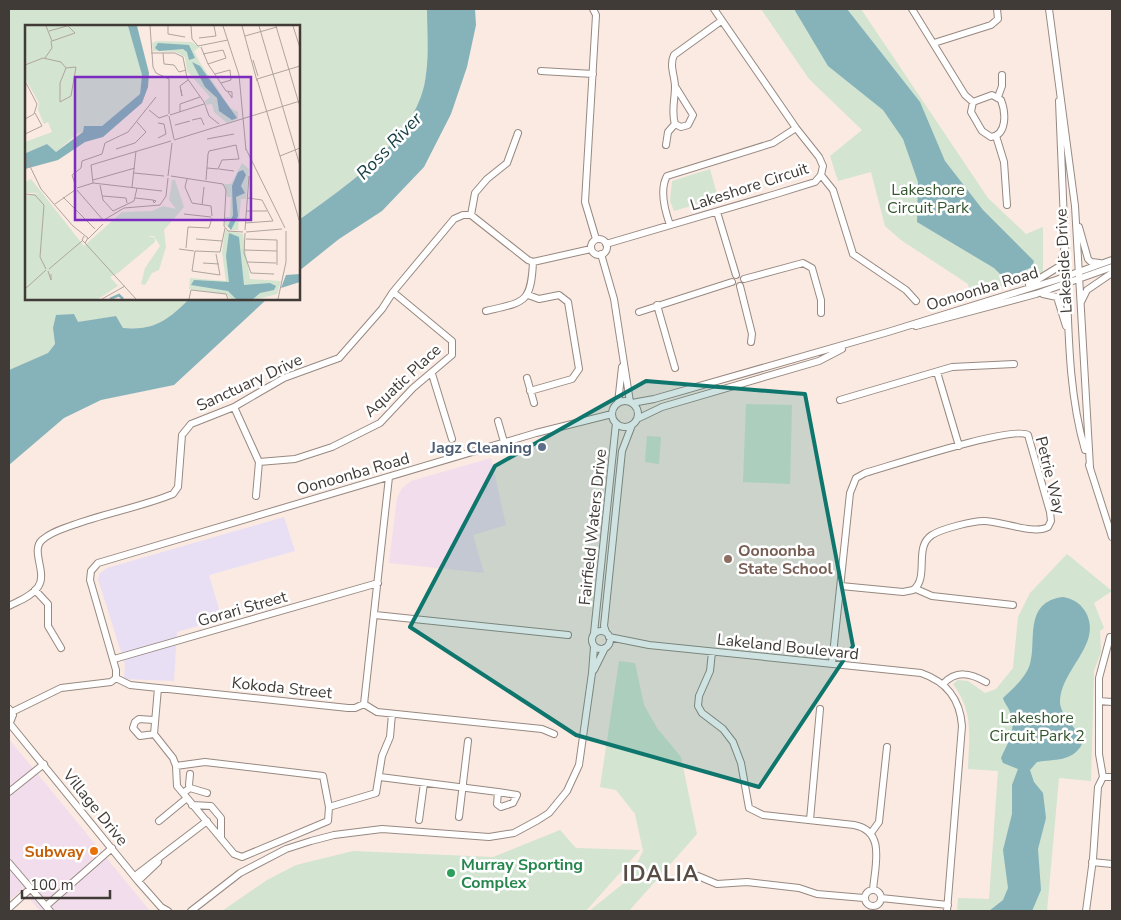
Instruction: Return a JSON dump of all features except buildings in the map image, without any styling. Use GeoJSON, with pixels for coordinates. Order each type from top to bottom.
{"type":"FeatureCollection","features":[{"type":"Feature","properties":{"kind":"street"},"geometry":{"type":"LineString","coordinates":[[593,9],[596,15],[585,202],[596,239]]}},
{"type":"Feature","properties":{"kind":"street","name":"Lakeshore Circuit"},"geometry":{"type":"LineString","coordinates":[[606,244],[814,182],[821,175],[822,161],[796,128],[714,9]]}},
{"type":"Feature","properties":{"kind":"street"},"geometry":{"type":"LineString","coordinates":[[912,9],[965,95],[973,102]]}},
{"type":"Feature","properties":{"kind":"street"},"geometry":{"type":"LineString","coordinates":[[934,43],[991,25],[998,19],[997,9]]}},
{"type":"Feature","properties":{"kind":"street","name":"Lakeside Drive"},"geometry":{"type":"LineString","coordinates":[[1050,9],[1075,206],[1079,305],[1090,467]]}},
{"type":"Feature","properties":{"kind":"street"},"geometry":{"type":"LineString","coordinates":[[675,86],[693,115],[688,125],[681,127],[675,124],[673,117],[675,86],[672,67],[674,55],[721,21]]}},
{"type":"Feature","properties":{"kind":"street","name":"Lakeside Drive"},"geometry":{"type":"LineString","coordinates":[[1056,54],[1070,352],[1080,435],[1112,537]]}},
{"type":"Feature","properties":{"kind":"street"},"geometry":{"type":"LineString","coordinates":[[541,71],[593,74]]}},
{"type":"Feature","properties":{"kind":"street"},"geometry":{"type":"LineString","coordinates":[[998,97],[1002,86],[1002,75]]}},
{"type":"Feature","properties":{"kind":"street"},"geometry":{"type":"LineString","coordinates":[[992,95],[998,97],[1003,104],[1003,130],[996,136],[986,135],[982,131],[971,112],[973,102],[992,95]]}},
{"type":"Feature","properties":{"kind":"street"},"geometry":{"type":"LineString","coordinates":[[666,146],[668,132],[675,124]]}},
{"type":"Feature","properties":{"kind":"street"},"geometry":{"type":"LineString","coordinates":[[670,226],[664,199],[665,182],[668,176],[773,143],[796,128]]}},
{"type":"Feature","properties":{"kind":"street"},"geometry":{"type":"LineString","coordinates":[[518,133],[507,163],[486,179],[475,193],[471,214],[528,260],[534,262],[591,249]]}},
{"type":"Feature","properties":{"kind":"street"},"geometry":{"type":"LineString","coordinates":[[996,136],[1004,162],[1007,205]]}},
{"type":"Feature","properties":{"kind":"street"},"geometry":{"type":"LineString","coordinates":[[821,175],[833,190],[853,254],[906,290],[916,300]]}},
{"type":"Feature","properties":{"kind":"street"},"geometry":{"type":"LineString","coordinates":[[1075,206],[1088,258],[1095,263],[1105,263]]}},
{"type":"Feature","properties":{"kind":"street"},"geometry":{"type":"LineString","coordinates":[[639,312],[732,282],[736,275],[717,212]]}},
{"type":"Feature","properties":{"kind":"street","name":"Sanctuary Drive"},"geometry":{"type":"LineString","coordinates":[[35,590],[42,574],[37,548],[40,541],[50,533],[102,514],[173,494],[178,487],[182,434],[191,424],[234,407],[284,378],[339,358],[382,310],[393,292],[454,219],[462,214],[471,214]]}},
{"type":"Feature","properties":{"kind":"street"},"geometry":{"type":"LineString","coordinates":[[596,239],[601,239],[606,244],[605,251],[601,254]]}},
{"type":"Feature","properties":{"kind":"street"},"geometry":{"type":"LineString","coordinates":[[591,249],[591,244],[596,239]]}},
{"type":"Feature","properties":{"kind":"street","name":"Lakeside Drive"},"geometry":{"type":"LineString","coordinates":[[1005,296],[1033,283],[1060,266],[1065,246]]}},
{"type":"Feature","properties":{"kind":"street"},"geometry":{"type":"LineString","coordinates":[[591,249],[596,254],[601,254]]}},
{"type":"Feature","properties":{"kind":"street"},"geometry":{"type":"LineString","coordinates":[[601,254],[614,299],[622,360],[631,402],[638,410],[637,418],[632,425],[624,427],[616,423],[612,414],[618,403],[622,360]]}},
{"type":"Feature","properties":{"kind":"street","name":"Oonoonba Road"},"geometry":{"type":"LineString","coordinates":[[631,402],[654,399],[888,332],[1078,273],[1112,260]]}},
{"type":"Feature","properties":{"kind":"street"},"geometry":{"type":"LineString","coordinates":[[486,311],[520,303],[528,295],[534,262]]}},
{"type":"Feature","properties":{"kind":"street"},"geometry":{"type":"LineString","coordinates":[[751,342],[752,334],[740,286],[744,279],[803,263],[812,268],[821,300],[820,313]]}},
{"type":"Feature","properties":{"kind":"street","name":"Oonoonba Road"},"geometry":{"type":"LineString","coordinates":[[888,332],[940,321],[1036,294],[1067,285],[1112,267]]}},
{"type":"Feature","properties":{"kind":"street"},"geometry":{"type":"LineString","coordinates":[[1079,305],[1087,290],[1112,272]]}},
{"type":"Feature","properties":{"kind":"street"},"geometry":{"type":"LineString","coordinates":[[736,275],[740,274],[744,279]]}},
{"type":"Feature","properties":{"kind":"street"},"geometry":{"type":"LineString","coordinates":[[732,282],[734,285],[740,286]]}},
{"type":"Feature","properties":{"kind":"street","name":"Aquatic Place"},"geometry":{"type":"LineString","coordinates":[[259,462],[295,460],[332,447],[380,423],[413,388],[432,374],[452,355],[452,342],[393,292]]}},
{"type":"Feature","properties":{"kind":"street"},"geometry":{"type":"LineString","coordinates":[[1036,294],[1049,294],[1057,297],[1063,310],[1070,352]]}},
{"type":"Feature","properties":{"kind":"street"},"geometry":{"type":"LineString","coordinates":[[528,295],[539,299],[559,295],[568,302],[574,331],[578,369],[572,379],[530,391]]}},
{"type":"Feature","properties":{"kind":"street"},"geometry":{"type":"LineString","coordinates":[[657,305],[675,368]]}},
{"type":"Feature","properties":{"kind":"street","name":"Oonoonba Road"},"geometry":{"type":"LineString","coordinates":[[637,418],[662,407],[819,361],[857,341]]}},
{"type":"Feature","properties":{"kind":"street"},"geometry":{"type":"LineString","coordinates":[[840,400],[959,366],[1014,364]]}},
{"type":"Feature","properties":{"kind":"street"},"geometry":{"type":"LineString","coordinates":[[938,372],[959,446]]}},
{"type":"Feature","properties":{"kind":"street"},"geometry":{"type":"LineString","coordinates":[[432,374],[452,439]]}},
{"type":"Feature","properties":{"kind":"street"},"geometry":{"type":"LineString","coordinates":[[527,378],[534,403]]}},
{"type":"Feature","properties":{"kind":"street"},"geometry":{"type":"LineString","coordinates":[[618,403],[631,402]]}},
{"type":"Feature","properties":{"kind":"street"},"geometry":{"type":"LineString","coordinates":[[234,407],[259,462],[256,496]]}},
{"type":"Feature","properties":{"kind":"street","name":"Oonoonba Road"},"geometry":{"type":"LineString","coordinates":[[114,659],[90,580],[91,570],[103,561],[504,442],[596,416],[612,414]]}},
{"type":"Feature","properties":{"kind":"street"},"geometry":{"type":"LineString","coordinates":[[498,421],[504,442]]}},
{"type":"Feature","properties":{"kind":"street","name":"Fairfield Waters Drive"},"geometry":{"type":"LineString","coordinates":[[594,633],[616,423]]}},
{"type":"Feature","properties":{"kind":"street","name":"Fairfield Waters Drive"},"geometry":{"type":"LineString","coordinates":[[608,635],[604,626],[622,451],[632,425]]}},
{"type":"Feature","properties":{"kind":"street","name":"Petrie Way"},"geometry":{"type":"LineString","coordinates":[[832,664],[850,493],[856,478],[865,473],[998,435],[1027,434],[1031,440],[1051,521],[1048,527],[1042,530],[984,521],[936,533],[928,538],[923,546],[920,580],[916,588]]}},
{"type":"Feature","properties":{"kind":"street"},"geometry":{"type":"LineString","coordinates":[[389,477],[364,704],[374,712],[542,730],[554,734]]}},
{"type":"Feature","properties":{"kind":"street","name":"Gorari Street"},"geometry":{"type":"LineString","coordinates":[[114,659],[378,583]]}},
{"type":"Feature","properties":{"kind":"street"},"geometry":{"type":"LineString","coordinates":[[841,586],[904,592],[916,588],[932,596],[1013,605]]}},
{"type":"Feature","properties":{"kind":"street"},"geometry":{"type":"LineString","coordinates":[[9,606],[35,590],[48,604],[48,626],[61,648]]}},
{"type":"Feature","properties":{"kind":"street"},"geometry":{"type":"LineString","coordinates":[[375,615],[568,635]]}},
{"type":"Feature","properties":{"kind":"street"},"geometry":{"type":"LineString","coordinates":[[191,911],[206,902],[221,888],[262,861],[294,846],[334,835],[382,829],[489,837],[514,832],[533,823],[549,813],[559,802],[575,777],[581,756],[592,673],[594,647],[591,638],[598,631],[608,635],[607,647],[592,673]]}},
{"type":"Feature","properties":{"kind":"street","name":"Lakeland Boulevard"},"geometry":{"type":"LineString","coordinates":[[608,635],[627,642],[921,673],[943,684],[957,702],[962,726],[948,908]]}},
{"type":"Feature","properties":{"kind":"street"},"geometry":{"type":"LineString","coordinates":[[1086,911],[1098,786],[1104,777],[1099,754],[1100,671],[1110,637]]}},
{"type":"Feature","properties":{"kind":"street","name":"Lakeland Boulevard"},"geometry":{"type":"LineString","coordinates":[[607,647],[627,642]]}},
{"type":"Feature","properties":{"kind":"street"},"geometry":{"type":"LineString","coordinates":[[594,647],[599,649],[607,647]]}},
{"type":"Feature","properties":{"kind":"street"},"geometry":{"type":"LineString","coordinates":[[712,652],[710,671],[699,696],[698,706],[702,713],[723,729],[733,742],[741,763],[749,808],[757,814],[861,826],[871,833],[877,846],[874,890]]}},
{"type":"Feature","properties":{"kind":"street"},"geometry":{"type":"LineString","coordinates":[[9,725],[13,718],[10,711],[61,688],[107,683],[116,678],[114,659]]}},
{"type":"Feature","properties":{"kind":"street"},"geometry":{"type":"LineString","coordinates":[[943,684],[950,676],[958,674],[976,676],[986,682]]}},
{"type":"Feature","properties":{"kind":"street","name":"Kokoda Street"},"geometry":{"type":"LineString","coordinates":[[116,678],[124,684],[348,708],[355,708],[364,704]]}},
{"type":"Feature","properties":{"kind":"street"},"geometry":{"type":"LineString","coordinates":[[158,688],[154,734],[173,758],[176,766],[176,784],[234,854],[242,857],[328,821],[329,807],[322,776],[205,762],[176,766]]}},
{"type":"Feature","properties":{"kind":"street"},"geometry":{"type":"LineString","coordinates":[[1099,700],[1112,702]]}},
{"type":"Feature","properties":{"kind":"street"},"geometry":{"type":"LineString","coordinates":[[810,820],[820,709]]}},
{"type":"Feature","properties":{"kind":"street"},"geometry":{"type":"LineString","coordinates":[[329,807],[376,793],[382,756],[390,737],[392,714]]}},
{"type":"Feature","properties":{"kind":"street"},"geometry":{"type":"LineString","coordinates":[[154,720],[139,719],[135,722],[133,728],[140,736],[154,734]]}},
{"type":"Feature","properties":{"kind":"street","name":"Village Drive"},"geometry":{"type":"LineString","coordinates":[[9,725],[44,764],[161,909],[168,911]]}},
{"type":"Feature","properties":{"kind":"street"},"geometry":{"type":"LineString","coordinates":[[459,817],[468,741]]}},
{"type":"Feature","properties":{"kind":"street"},"geometry":{"type":"LineString","coordinates":[[871,833],[879,822],[887,747]]}},
{"type":"Feature","properties":{"kind":"street"},"geometry":{"type":"LineString","coordinates":[[9,792],[44,764]]}},
{"type":"Feature","properties":{"kind":"street"},"geometry":{"type":"LineString","coordinates":[[159,821],[185,796],[190,788],[188,785],[190,774]]}},
{"type":"Feature","properties":{"kind":"street"},"geometry":{"type":"LineString","coordinates":[[380,777],[498,792]]}},
{"type":"Feature","properties":{"kind":"street"},"geometry":{"type":"LineString","coordinates":[[1104,777],[1112,777]]}},
{"type":"Feature","properties":{"kind":"street"},"geometry":{"type":"LineString","coordinates":[[419,820],[424,783]]}},
{"type":"Feature","properties":{"kind":"street"},"geometry":{"type":"LineString","coordinates":[[190,788],[207,793]]}},
{"type":"Feature","properties":{"kind":"street"},"geometry":{"type":"LineString","coordinates":[[192,804],[211,806],[221,818],[221,838]]}},
{"type":"Feature","properties":{"kind":"street"},"geometry":{"type":"LineString","coordinates":[[136,878],[151,870],[162,857],[207,821]]}},
{"type":"Feature","properties":{"kind":"street"},"geometry":{"type":"LineString","coordinates":[[9,862],[48,909],[112,848]]}},
{"type":"Feature","properties":{"kind":"street"},"geometry":{"type":"LineString","coordinates":[[1092,862],[1112,864]]}},
{"type":"Feature","properties":{"kind":"street"},"geometry":{"type":"LineString","coordinates":[[698,876],[717,884],[747,882],[799,888],[817,894],[864,898]]}},
{"type":"Feature","properties":{"kind":"street"},"geometry":{"type":"LineString","coordinates":[[9,908],[30,889]]}},
{"type":"Feature","properties":{"kind":"street"},"geometry":{"type":"LineString","coordinates":[[874,890],[880,894],[881,898],[878,906],[872,909],[864,898],[868,891],[874,890]]}},
{"type":"Feature","properties":{"kind":"street"},"geometry":{"type":"LineString","coordinates":[[881,898],[948,908]]}},
{"type":"Feature","properties":{"kind":"street"},"geometry":{"type":"LineString","coordinates":[[201,911],[206,902]]}},
{"type":"Feature","properties":{"kind":"highlighted area"},"geometry":{"type":"Polygon","coordinates":[[[646,381],[805,394],[853,646],[759,787],[576,735],[410,627],[495,466],[646,381]]]}},
{"type":"Feature","properties":{"kind":"shaded area"},"geometry":{"type":"Polygon","coordinates":[[[491,458],[506,525],[473,535],[484,573],[389,563],[397,498],[402,488],[411,481],[491,458]]]}},
{"type":"Feature","properties":{"kind":"shaded area"},"geometry":{"type":"Polygon","coordinates":[[[284,517],[295,551],[209,575],[222,619],[177,632],[174,681],[124,679],[125,665],[98,579],[100,573],[107,568],[284,517]]]}},
{"type":"Feature","properties":{"kind":"shaded area"},"geometry":{"type":"Polygon","coordinates":[[[9,739],[150,911],[40,911],[22,890],[9,901],[9,739]]]}},
{"type":"Feature","properties":{"kind":"green space"},"geometry":{"type":"Polygon","coordinates":[[[9,9],[427,9],[428,50],[426,74],[421,97],[410,119],[396,139],[378,158],[338,192],[300,219],[300,25],[25,25],[25,300],[188,300],[167,318],[152,326],[143,328],[123,328],[116,316],[53,328],[55,344],[48,353],[9,370],[9,9]]]}},
{"type":"Feature","properties":{"kind":"green space","name":"Lakeshore Circuit Park"},"geometry":{"type":"Polygon","coordinates":[[[761,9],[861,9],[988,198],[1026,234],[1043,227],[1043,273],[971,295],[968,284],[901,240],[885,226],[871,172],[838,181],[830,156],[862,130],[809,79],[761,9]]]}},
{"type":"Feature","properties":{"kind":"green space"},"geometry":{"type":"Polygon","coordinates":[[[710,169],[718,198],[674,211],[670,201],[672,181],[710,169]]]}},
{"type":"Feature","properties":{"kind":"green space"},"geometry":{"type":"Polygon","coordinates":[[[746,404],[792,405],[790,484],[743,482],[746,404]]]}},
{"type":"Feature","properties":{"kind":"green space"},"geometry":{"type":"Polygon","coordinates":[[[647,436],[661,437],[659,464],[645,462],[647,436]]]}},
{"type":"Feature","properties":{"kind":"green space","name":"Lakeshore Circuit Park 2"},"geometry":{"type":"Polygon","coordinates":[[[1067,554],[1112,591],[1094,603],[1104,628],[1100,631],[1101,652],[1094,671],[1091,781],[1059,778],[1047,911],[957,911],[958,898],[989,899],[998,771],[968,769],[969,724],[960,694],[953,684],[958,680],[968,681],[985,693],[996,689],[1013,668],[1018,617],[1030,593],[1067,554]]]}},
{"type":"Feature","properties":{"kind":"green space"},"geometry":{"type":"Polygon","coordinates":[[[619,661],[635,663],[644,705],[657,728],[681,757],[697,834],[629,911],[589,911],[629,879],[643,851],[635,814],[616,790],[600,787],[619,661]]]}},
{"type":"Feature","properties":{"kind":"green space","name":"Murray Sporting Complex"},"geometry":{"type":"Polygon","coordinates":[[[560,830],[576,848],[640,850],[586,911],[222,911],[267,880],[296,865],[353,851],[493,857],[560,830]]]}},
{"type":"Feature","properties":{"kind":"water"},"geometry":{"type":"Polygon","coordinates":[[[427,9],[475,9],[476,25],[467,67],[451,114],[424,167],[382,211],[339,239],[300,270],[300,219],[338,192],[378,158],[396,139],[410,119],[421,97],[426,74],[428,50],[427,9]]]}},
{"type":"Feature","properties":{"kind":"water"},"geometry":{"type":"Polygon","coordinates":[[[794,9],[847,9],[920,102],[945,161],[983,210],[1034,261],[1032,267],[1008,278],[1002,276],[994,268],[917,222],[918,182],[903,139],[883,110],[828,66],[794,9]]]}},
{"type":"Feature","properties":{"kind":"water"},"geometry":{"type":"Polygon","coordinates":[[[188,300],[266,300],[174,385],[101,400],[64,418],[9,465],[9,370],[48,353],[55,344],[53,328],[56,315],[74,314],[78,322],[116,316],[123,328],[143,328],[152,326],[174,313],[188,300]]]}},
{"type":"Feature","properties":{"kind":"water"},"geometry":{"type":"Polygon","coordinates":[[[1063,597],[1073,600],[1080,605],[1085,611],[1089,623],[1086,645],[1067,677],[1062,688],[1060,700],[1063,712],[1077,732],[1082,744],[1074,754],[1068,757],[1037,762],[1030,770],[1034,782],[1043,793],[1046,818],[1038,849],[1041,890],[1032,911],[989,911],[1003,900],[1008,888],[1003,850],[1012,814],[1012,785],[1018,769],[1003,763],[1001,758],[1011,736],[1013,725],[1010,712],[1003,698],[1026,674],[1032,655],[1034,624],[1037,614],[1042,606],[1050,600],[1063,597]]]}},
{"type":"Feature","properties":{"kind":"place","name":"Jagz Cleaning"},"geometry":{"type":"Point","coordinates":[542,447]}},
{"type":"Feature","properties":{"kind":"place","name":"Oonoonba State School"},"geometry":{"type":"Point","coordinates":[728,559]}},
{"type":"Feature","properties":{"kind":"place","name":"Subway"},"geometry":{"type":"Point","coordinates":[94,851]}},
{"type":"Feature","properties":{"kind":"place","name":"Murray Sporting Complex"},"geometry":{"type":"Point","coordinates":[451,873]}},
{"type":"Feature","properties":{"kind":"district","name":"IDALIA"},"geometry":{"type":"Point","coordinates":[661,874]}},
{"type":"Feature","properties":{"kind":"water label","name":"Ross River"},"geometry":{"type":"Point","coordinates":[389,146]}}]}
